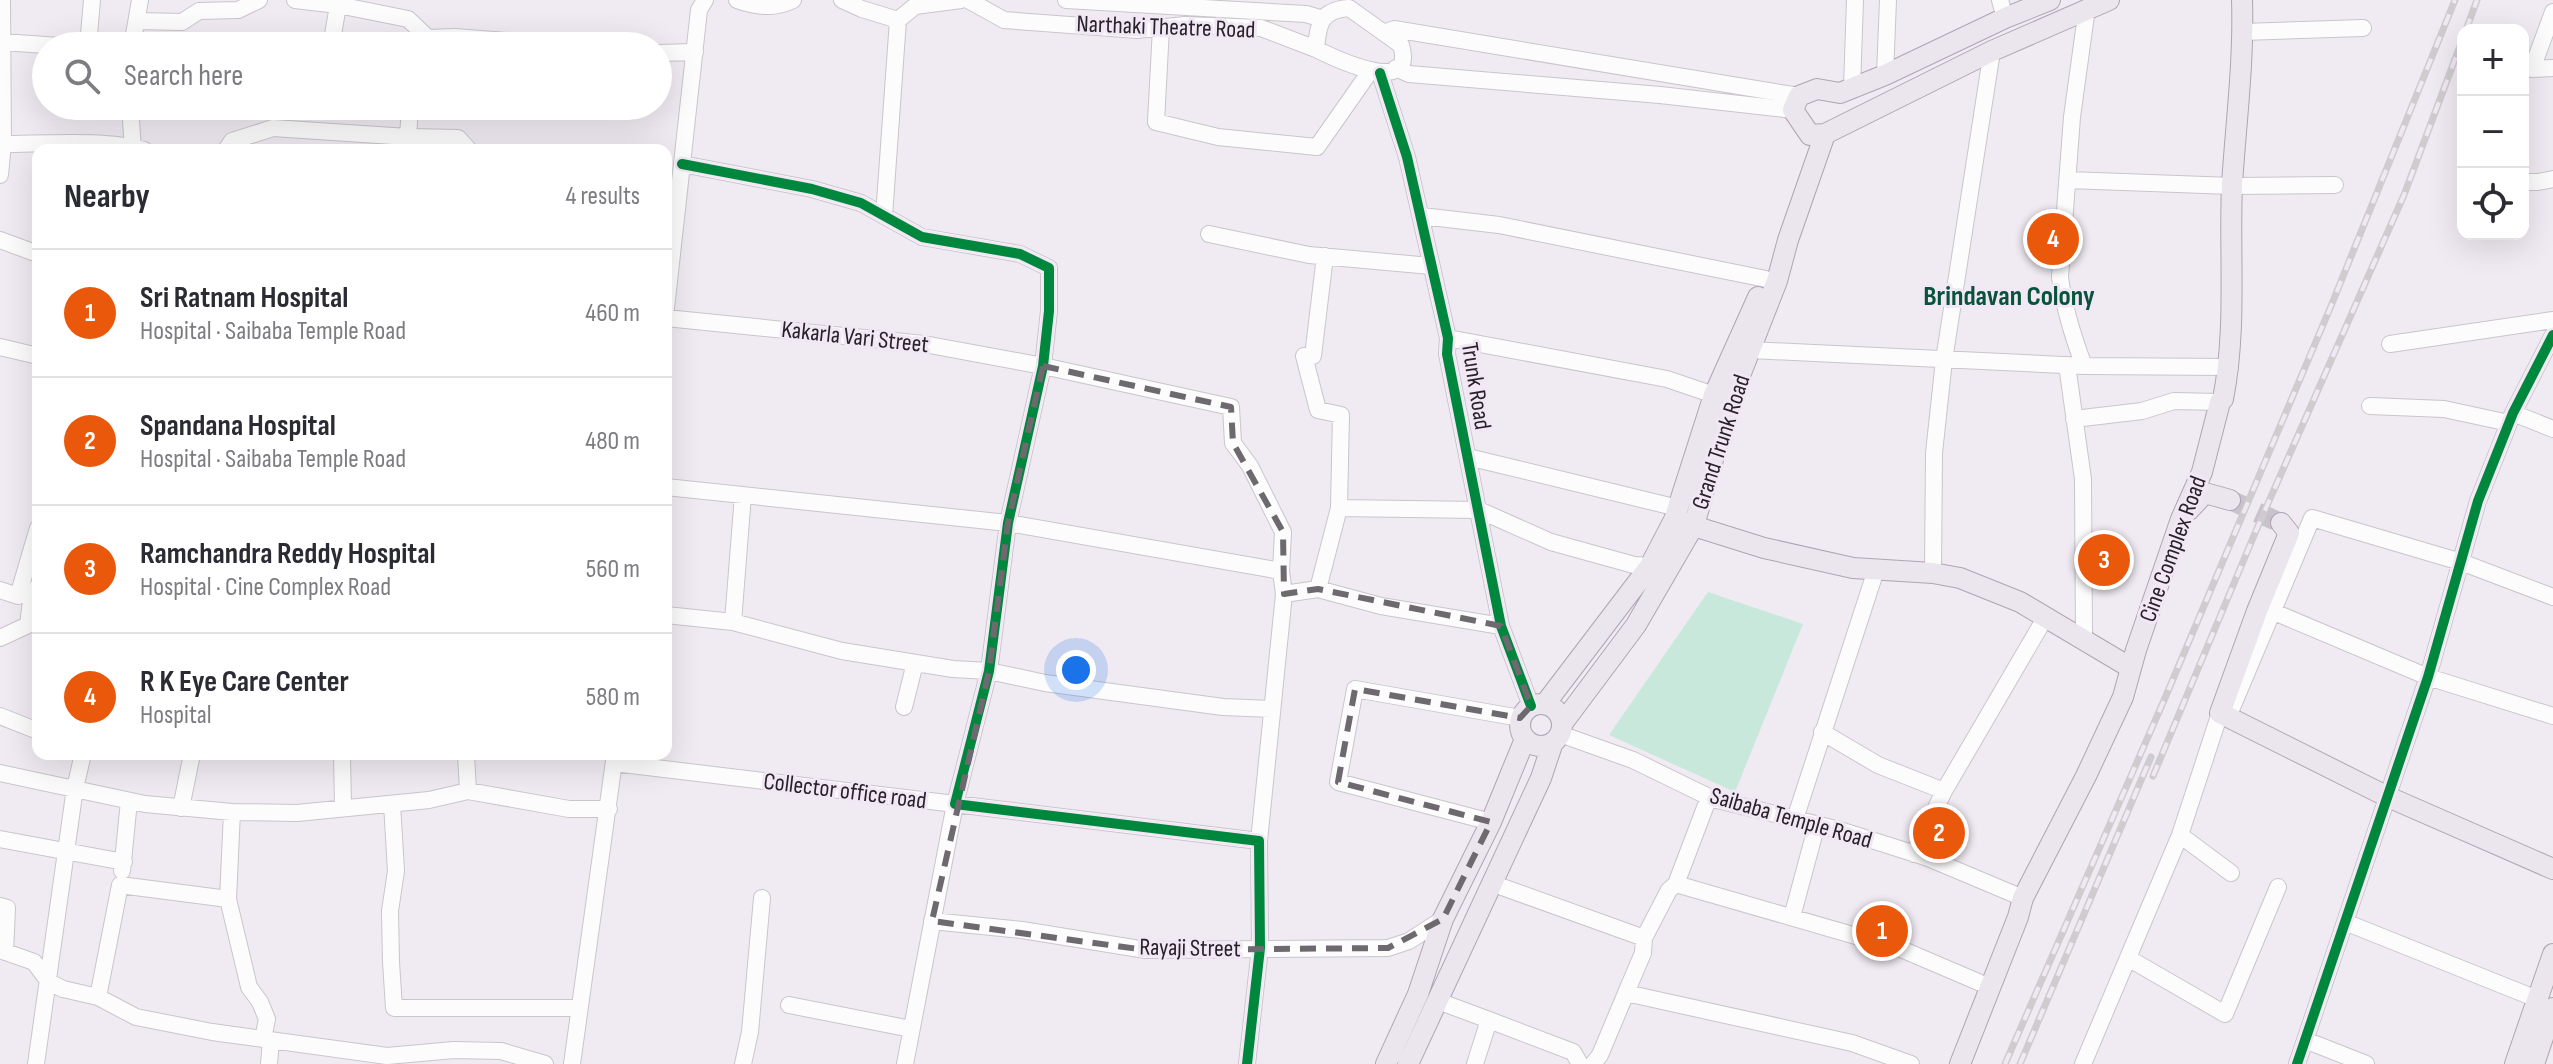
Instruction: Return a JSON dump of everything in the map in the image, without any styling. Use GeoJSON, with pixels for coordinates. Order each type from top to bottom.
{"type":"FeatureCollection","features":[{"type":"Feature","properties":{"kind":"main road"},"geometry":{"type":"LineString","coordinates":[[1824,132],[1796,103],[1817,89],[1846,91],[1885,75],[2002,9],[2050,0]]}},
{"type":"Feature","properties":{"kind":"main road"},"geometry":{"type":"LineString","coordinates":[[1824,132],[1992,51],[2109,0]]}},
{"type":"Feature","properties":{"kind":"main road","name":"Cine Complex Road"},"geometry":{"type":"LineString","coordinates":[[1960,1064],[2023,898],[2123,697],[2181,519],[2202,472],[2223,399],[2230,367],[2232,186],[2243,32],[2242,0]]}},
{"type":"Feature","properties":{"kind":"main road"},"geometry":{"type":"LineString","coordinates":[[1532,709],[1557,711],[1558,733],[1540,746],[1525,739],[1520,730],[1532,709],[1650,566],[1682,518],[1714,395],[1766,279],[1824,132],[1842,110],[1846,91]]}},
{"type":"Feature","properties":{"kind":"main road","name":"Grand Trunk Road"},"geometry":{"type":"LineString","coordinates":[[1408,1064],[1541,778],[1558,733],[1636,625],[1751,350],[1824,132]]}},
{"type":"Feature","properties":{"kind":"main road"},"geometry":{"type":"LineString","coordinates":[[2181,519],[2205,493],[2230,500]]}},
{"type":"Feature","properties":{"kind":"main road"},"geometry":{"type":"LineString","coordinates":[[1682,518],[1715,534],[1853,568],[1933,573],[1960,578],[2020,602],[2131,668]]}},
{"type":"Feature","properties":{"kind":"main road"},"geometry":{"type":"LineString","coordinates":[[2281,523],[2289,533],[2257,611],[2224,715],[2386,796],[2553,869]]}},
{"type":"Feature","properties":{"kind":"main road"},"geometry":{"type":"LineString","coordinates":[[1386,1064],[1418,994],[1443,919],[1491,822],[1525,739]]}},
{"type":"Feature","properties":{"kind":"main road"},"geometry":{"type":"LineString","coordinates":[[2534,1064],[2553,954]]}},
{"type":"Feature","properties":{"kind":"main road"},"geometry":{"type":"LineString","coordinates":[[2515,1064],[2545,1004]]}},
{"type":"Feature","properties":{"kind":"street"},"geometry":{"type":"LineString","coordinates":[[0,175],[3,144],[2,0]]}},
{"type":"Feature","properties":{"kind":"street"},"geometry":{"type":"LineString","coordinates":[[89,32],[92,0]]}},
{"type":"Feature","properties":{"kind":"street"},"geometry":{"type":"LineString","coordinates":[[135,32],[140,0]]}},
{"type":"Feature","properties":{"kind":"street"},"geometry":{"type":"LineString","coordinates":[[137,21],[182,22],[199,11],[238,10],[259,0]]}},
{"type":"Feature","properties":{"kind":"street"},"geometry":{"type":"LineString","coordinates":[[295,0],[339,2],[408,19],[422,32]]}},
{"type":"Feature","properties":{"kind":"street"},"geometry":{"type":"LineString","coordinates":[[672,204],[682,164],[699,10],[705,0]]}},
{"type":"Feature","properties":{"kind":"street"},"geometry":{"type":"LineString","coordinates":[[737,0],[752,6],[776,7],[793,0]]}},
{"type":"Feature","properties":{"kind":"street"},"geometry":{"type":"LineString","coordinates":[[842,0],[898,20]]}},
{"type":"Feature","properties":{"kind":"street"},"geometry":{"type":"LineString","coordinates":[[884,216],[898,20],[915,6],[961,0]]}},
{"type":"Feature","properties":{"kind":"street","name":"Narthaki Theatre Road"},"geometry":{"type":"LineString","coordinates":[[968,0],[1004,20],[1137,30],[1185,25],[1261,28],[1333,58],[1382,71],[1660,95],[1796,103]]}},
{"type":"Feature","properties":{"kind":"street","name":"Narthaki Theatre Road"},"geometry":{"type":"LineString","coordinates":[[1066,0],[1306,14],[1323,19]]}},
{"type":"Feature","properties":{"kind":"street"},"geometry":{"type":"LineString","coordinates":[[1846,91],[1855,0]]}},
{"type":"Feature","properties":{"kind":"street"},"geometry":{"type":"LineString","coordinates":[[1885,75],[1888,0]]}},
{"type":"Feature","properties":{"kind":"street"},"geometry":{"type":"LineString","coordinates":[[334,32],[339,2]]}},
{"type":"Feature","properties":{"kind":"street"},"geometry":{"type":"LineString","coordinates":[[1316,49],[1318,27],[1323,19],[1347,4],[1384,33],[1394,29],[1796,103]]}},
{"type":"Feature","properties":{"kind":"street"},"geometry":{"type":"LineString","coordinates":[[2084,640],[2083,479],[2074,419],[2075,366],[2060,277],[2072,117],[2087,8]]}},
{"type":"Feature","properties":{"kind":"street"},"geometry":{"type":"LineString","coordinates":[[2553,12],[2532,69],[2553,68]]}},
{"type":"Feature","properties":{"kind":"street"},"geometry":{"type":"LineString","coordinates":[[1161,28],[1156,122],[1218,137],[1317,147],[1382,71]]}},
{"type":"Feature","properties":{"kind":"street"},"geometry":{"type":"LineString","coordinates":[[2243,32],[2363,28]]}},
{"type":"Feature","properties":{"kind":"street","name":"Trunk Road"},"geometry":{"type":"LineString","coordinates":[[1384,33],[1403,49],[1401,63],[1382,71],[1422,216],[1448,338],[1447,354],[1501,626],[1532,709]]}},
{"type":"Feature","properties":{"kind":"street"},"geometry":{"type":"LineString","coordinates":[[2,42],[32,44]]}},
{"type":"Feature","properties":{"kind":"street"},"geometry":{"type":"LineString","coordinates":[[1933,573],[1934,453],[1944,360],[1992,51]]}},
{"type":"Feature","properties":{"kind":"street"},"geometry":{"type":"LineString","coordinates":[[672,53],[695,52]]}},
{"type":"Feature","properties":{"kind":"street"},"geometry":{"type":"LineString","coordinates":[[132,120],[135,144]]}},
{"type":"Feature","properties":{"kind":"street"},"geometry":{"type":"LineString","coordinates":[[408,137],[409,120]]}},
{"type":"Feature","properties":{"kind":"street"},"geometry":{"type":"LineString","coordinates":[[230,144],[273,128],[458,138],[464,144]]}},
{"type":"Feature","properties":{"kind":"street"},"geometry":{"type":"LineString","coordinates":[[3,144],[78,144]]}},
{"type":"Feature","properties":{"kind":"street"},"geometry":{"type":"LineString","coordinates":[[682,164],[812,189],[861,203],[922,237],[1020,254],[1049,268],[1049,311],[1043,366],[1008,523],[989,671],[955,804],[1259,841]]}},
{"type":"Feature","properties":{"kind":"street"},"geometry":{"type":"LineString","coordinates":[[2529,182],[2553,179]]}},
{"type":"Feature","properties":{"kind":"street"},"geometry":{"type":"LineString","coordinates":[[2068,180],[2232,186],[2335,185]]}},
{"type":"Feature","properties":{"kind":"street"},"geometry":{"type":"LineString","coordinates":[[1422,216],[1499,225],[1766,279]]}},
{"type":"Feature","properties":{"kind":"street"},"geometry":{"type":"LineString","coordinates":[[1209,234],[1325,256],[1431,266]]}},
{"type":"Feature","properties":{"kind":"street"},"geometry":{"type":"LineString","coordinates":[[0,240],[32,252]]}},
{"type":"Feature","properties":{"kind":"street"},"geometry":{"type":"LineString","coordinates":[[1318,589],[1339,508],[1341,415],[1318,410],[1309,356],[1325,256]]}},
{"type":"Feature","properties":{"kind":"street","name":"Kakarla Vari Street"},"geometry":{"type":"LineString","coordinates":[[672,319],[924,344],[1231,407],[1233,443],[1250,466],[1283,532],[1281,571]]}},
{"type":"Feature","properties":{"kind":"street"},"geometry":{"type":"LineString","coordinates":[[2390,344],[2553,320]]}},
{"type":"Feature","properties":{"kind":"street"},"geometry":{"type":"LineString","coordinates":[[2297,1064],[2428,677],[2478,501],[2511,418],[2553,335]]}},
{"type":"Feature","properties":{"kind":"street"},"geometry":{"type":"LineString","coordinates":[[1448,338],[1667,379],[1714,395]]}},
{"type":"Feature","properties":{"kind":"street"},"geometry":{"type":"LineString","coordinates":[[0,347],[32,355]]}},
{"type":"Feature","properties":{"kind":"street"},"geometry":{"type":"LineString","coordinates":[[1751,350],[2075,366],[2230,367]]}},
{"type":"Feature","properties":{"kind":"street"},"geometry":{"type":"LineString","coordinates":[[2074,419],[2142,411],[2174,401],[2220,402]]}},
{"type":"Feature","properties":{"kind":"street"},"geometry":{"type":"LineString","coordinates":[[2370,406],[2444,409],[2511,418],[2553,429]]}},
{"type":"Feature","properties":{"kind":"street"},"geometry":{"type":"LineString","coordinates":[[1468,457],[1682,518]]}},
{"type":"Feature","properties":{"kind":"street"},"geometry":{"type":"LineString","coordinates":[[672,488],[1008,523],[1281,571],[1284,594],[1259,841],[1260,948],[1247,1064]]}},
{"type":"Feature","properties":{"kind":"street"},"geometry":{"type":"LineString","coordinates":[[733,622],[743,495]]}},
{"type":"Feature","properties":{"kind":"street"},"geometry":{"type":"LineString","coordinates":[[1339,508],[1479,510],[1551,542],[1634,565],[1650,566]]}},
{"type":"Feature","properties":{"kind":"street"},"geometry":{"type":"LineString","coordinates":[[2083,1064],[2180,835],[2224,715],[2274,612],[2312,518],[2461,562],[2553,597]]}},
{"type":"Feature","properties":{"kind":"street"},"geometry":{"type":"LineString","coordinates":[[0,590],[18,596],[32,548]]}},
{"type":"Feature","properties":{"kind":"street"},"geometry":{"type":"LineString","coordinates":[[1795,819],[1876,570]]}},
{"type":"Feature","properties":{"kind":"street"},"geometry":{"type":"LineString","coordinates":[[1284,594],[1318,589],[1381,606],[1501,626]]}},
{"type":"Feature","properties":{"kind":"street"},"geometry":{"type":"LineString","coordinates":[[0,638],[28,625],[32,611]]}},
{"type":"Feature","properties":{"kind":"street"},"geometry":{"type":"LineString","coordinates":[[2274,612],[2428,677],[2553,716]]}},
{"type":"Feature","properties":{"kind":"street"},"geometry":{"type":"LineString","coordinates":[[672,616],[733,622],[842,651],[915,663],[989,671],[1045,683],[1223,707],[1272,709]]}},
{"type":"Feature","properties":{"kind":"street"},"geometry":{"type":"LineString","coordinates":[[1914,854],[1944,791],[2045,618]]}},
{"type":"Feature","properties":{"kind":"street"},"geometry":{"type":"LineString","coordinates":[[904,707],[915,663]]}},
{"type":"Feature","properties":{"kind":"street"},"geometry":{"type":"LineString","coordinates":[[1491,822],[1338,782],[1355,689],[1532,709]]}},
{"type":"Feature","properties":{"kind":"street"},"geometry":{"type":"LineString","coordinates":[[0,716],[32,729]]}},
{"type":"Feature","properties":{"kind":"street"},"geometry":{"type":"LineString","coordinates":[[1822,732],[1878,765],[1944,791]]}},
{"type":"Feature","properties":{"kind":"street","name":"Saibaba Temple Road"},"geometry":{"type":"LineString","coordinates":[[1558,733],[1633,760],[1709,797],[1817,824],[1914,854],[2023,898]]}},
{"type":"Feature","properties":{"kind":"street"},"geometry":{"type":"LineString","coordinates":[[36,1064],[82,760]]}},
{"type":"Feature","properties":{"kind":"street"},"geometry":{"type":"LineString","coordinates":[[181,808],[191,760]]}},
{"type":"Feature","properties":{"kind":"street"},"geometry":{"type":"LineString","coordinates":[[342,760],[343,808]]}},
{"type":"Feature","properties":{"kind":"street"},"geometry":{"type":"LineString","coordinates":[[466,760],[468,791]]}},
{"type":"Feature","properties":{"kind":"street"},"geometry":{"type":"LineString","coordinates":[[572,1064],[615,760]]}},
{"type":"Feature","properties":{"kind":"street","name":"Collector office road"},"geometry":{"type":"LineString","coordinates":[[630,760],[955,804],[905,1064]]}},
{"type":"Feature","properties":{"kind":"street"},"geometry":{"type":"LineString","coordinates":[[0,773],[129,801],[232,812],[297,813],[429,800],[468,791],[569,809],[609,809]]}},
{"type":"Feature","properties":{"kind":"street"},"geometry":{"type":"LineString","coordinates":[[1593,1064],[1600,1055],[1643,953],[1644,938],[1669,890],[1676,884],[1709,797]]}},
{"type":"Feature","properties":{"kind":"street"},"geometry":{"type":"LineString","coordinates":[[98,997],[124,862],[129,801]]}},
{"type":"Feature","properties":{"kind":"street"},"geometry":{"type":"LineString","coordinates":[[392,804],[396,871],[390,911],[394,1008],[580,1008]]}},
{"type":"Feature","properties":{"kind":"street"},"geometry":{"type":"LineString","coordinates":[[232,812],[228,899],[249,987],[267,1019],[269,1064]]}},
{"type":"Feature","properties":{"kind":"street"},"geometry":{"type":"LineString","coordinates":[[1792,917],[1817,824]]}},
{"type":"Feature","properties":{"kind":"street"},"geometry":{"type":"LineString","coordinates":[[2180,835],[2231,873]]}},
{"type":"Feature","properties":{"kind":"street"},"geometry":{"type":"LineString","coordinates":[[0,839],[124,862]]}},
{"type":"Feature","properties":{"kind":"street"},"geometry":{"type":"LineString","coordinates":[[1491,883],[1644,938]]}},
{"type":"Feature","properties":{"kind":"street"},"geometry":{"type":"LineString","coordinates":[[1676,884],[1901,949],[1990,987]]}},
{"type":"Feature","properties":{"kind":"street"},"geometry":{"type":"LineString","coordinates":[[120,885],[228,899]]}},
{"type":"Feature","properties":{"kind":"street"},"geometry":{"type":"LineString","coordinates":[[2128,958],[2225,1014],[2278,887]]}},
{"type":"Feature","properties":{"kind":"street"},"geometry":{"type":"LineString","coordinates":[[743,1064],[750,1032],[762,898]]}},
{"type":"Feature","properties":{"kind":"street"},"geometry":{"type":"LineString","coordinates":[[0,906],[7,908],[2,951],[34,962],[49,982],[63,989],[98,997],[136,1017],[212,1032],[387,1056],[454,1050],[501,1051],[545,1064]]}},
{"type":"Feature","properties":{"kind":"street","name":"Rayaji Street"},"geometry":{"type":"LineString","coordinates":[[932,921],[1022,930],[1146,950],[1388,948],[1409,941],[1443,919]]}},
{"type":"Feature","properties":{"kind":"street"},"geometry":{"type":"LineString","coordinates":[[2345,922],[2545,1004]]}},
{"type":"Feature","properties":{"kind":"street"},"geometry":{"type":"LineString","coordinates":[[1626,993],[1852,1043],[1911,1064]]}},
{"type":"Feature","properties":{"kind":"street"},"geometry":{"type":"LineString","coordinates":[[1438,1001],[1573,1052],[1580,1064]]}},
{"type":"Feature","properties":{"kind":"street"},"geometry":{"type":"LineString","coordinates":[[789,1005],[911,1029]]}},
{"type":"Feature","properties":{"kind":"street"},"geometry":{"type":"LineString","coordinates":[[1475,1064],[1489,1020]]}},
{"type":"Feature","properties":{"kind":"street"},"geometry":{"type":"LineString","coordinates":[[2305,1040],[2366,1064]]}},
{"type":"Feature","properties":{"kind":"highlighted area"},"geometry":{"type":"Polygon","coordinates":[[[1043,366],[1231,407],[1233,443],[1283,532],[1284,594],[1318,589],[1501,626],[1531,706],[1520,718],[1355,689],[1338,782],[1491,822],[1443,919],[1388,948],[1146,950],[932,921],[989,671],[1008,523],[1043,366]]]}},
{"type":"Feature","properties":{"kind":"green space"},"geometry":{"type":"Polygon","coordinates":[[[1708,592],[1803,624],[1735,792],[1609,735],[1708,592]]]}},
{"type":"Feature","properties":{"kind":"tunnel"},"geometry":{"type":"LineString","coordinates":[[2230,500],[2281,523]]}},
{"type":"Feature","properties":{"kind":"railway"},"geometry":{"type":"LineString","coordinates":[[2005,1064],[2331,306],[2455,0]]}},
{"type":"Feature","properties":{"kind":"railway"},"geometry":{"type":"LineString","coordinates":[[2468,24],[2477,0]]}},
{"type":"Feature","properties":{"kind":"railway"},"geometry":{"type":"LineString","coordinates":[[2153,776],[2258,526],[2404,195],[2457,54]]}},
{"type":"Feature","properties":{"kind":"railway"},"geometry":{"type":"LineString","coordinates":[[2020,1064],[2151,757]]}},
{"type":"Feature","properties":{"kind":"cycle path"},"geometry":{"type":"LineString","coordinates":[[1380,73],[1407,157],[1448,338],[1447,354],[1501,626],[1531,706]]}},
{"type":"Feature","properties":{"kind":"cycle path"},"geometry":{"type":"LineString","coordinates":[[682,164],[812,189],[861,203],[922,237],[1020,254],[1049,268],[1049,311],[1043,366],[1008,523],[989,671],[955,804],[1259,841],[1260,948],[1247,1064]]}},
{"type":"Feature","properties":{"kind":"cycle path"},"geometry":{"type":"LineString","coordinates":[[2297,1064],[2428,677],[2478,501],[2513,413],[2553,335]]}},
{"type":"Feature","properties":{"kind":"place","name":"R K Eye Care Center"},"geometry":{"type":"Point","coordinates":[2053,239]}},
{"type":"Feature","properties":{"kind":"place","name":"Ramchandra Reddy Hospital"},"geometry":{"type":"Point","coordinates":[2104,560]}},
{"type":"Feature","properties":{"kind":"place","name":"Spandana Hospital"},"geometry":{"type":"Point","coordinates":[1939,833]}},
{"type":"Feature","properties":{"kind":"place","name":"Sri Ratnam Hospital"},"geometry":{"type":"Point","coordinates":[1882,931]}},
{"type":"Feature","properties":{"kind":"district","name":"Brindavan Colony"},"geometry":{"type":"Point","coordinates":[2009,296]}}]}
